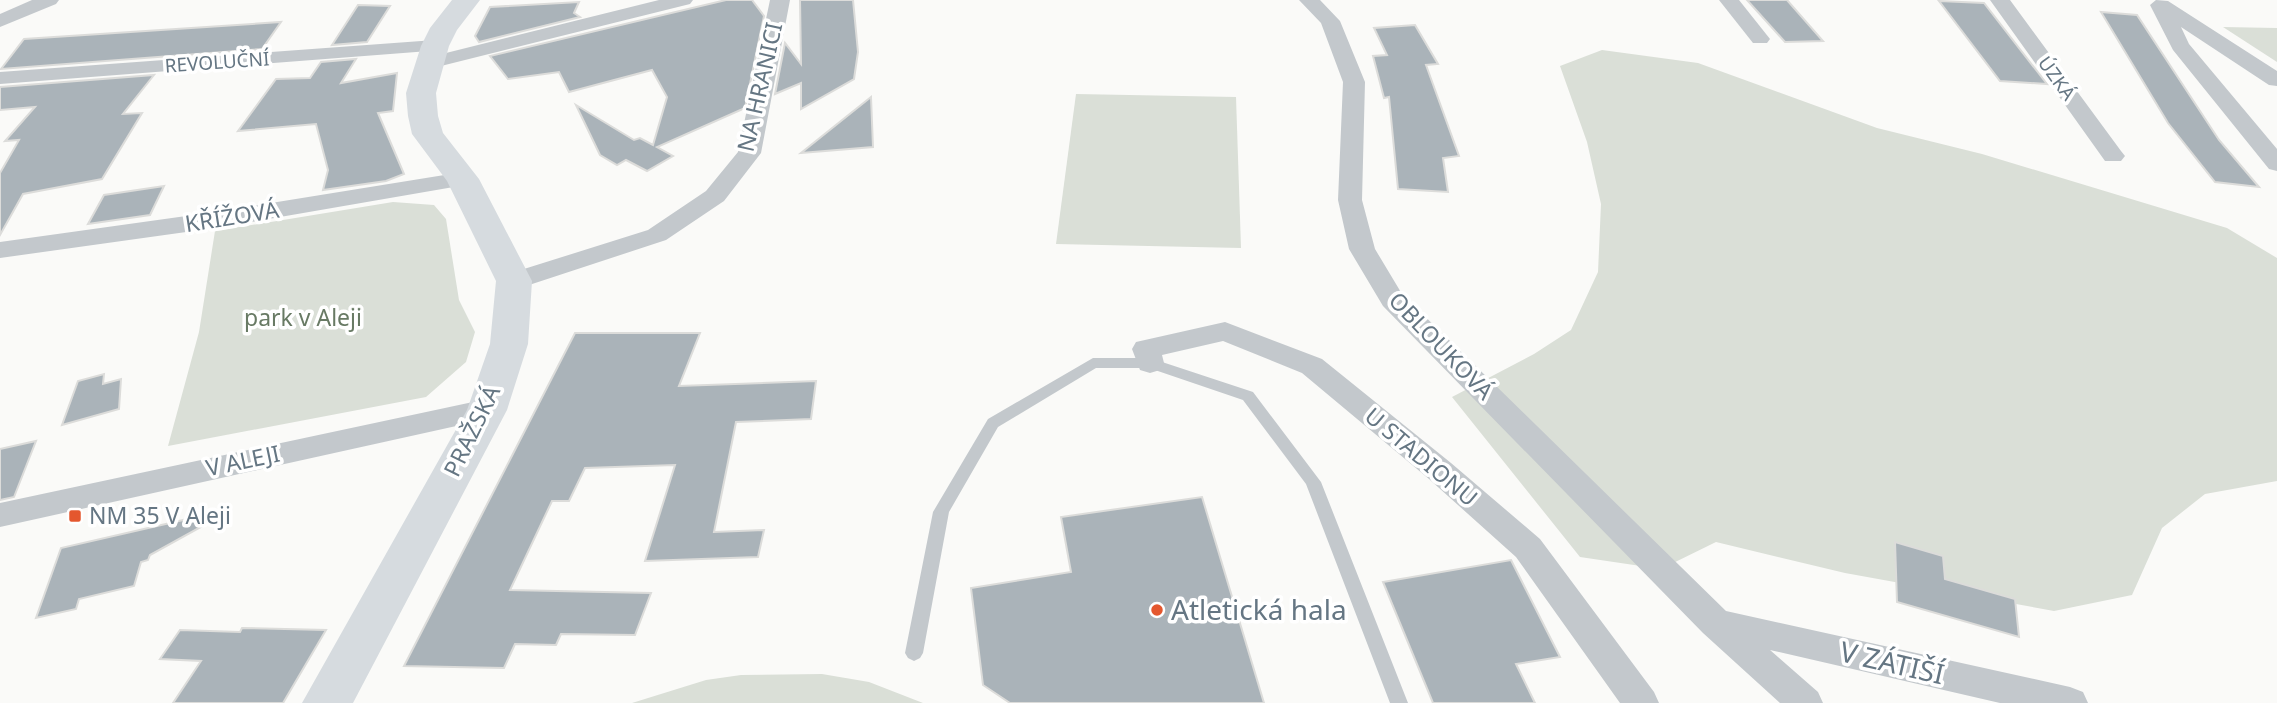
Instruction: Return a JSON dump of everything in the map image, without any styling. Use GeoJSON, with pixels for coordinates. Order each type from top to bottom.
{"type":"FeatureCollection","features":[{"type":"Feature","properties":{"kind":"main road"},"geometry":{"type":"LineString","coordinates":[[466,0],[444,28],[432,54],[421,93],[428,135],[463,179],[514,281]]}},
{"type":"Feature","properties":{"kind":"main road","name":"PRAŽSKÁ"},"geometry":{"type":"LineString","coordinates":[[327,703],[487,410],[509,344],[514,281]]}},
{"type":"Feature","properties":{"kind":"street"},"geometry":{"type":"LineString","coordinates":[[0,21],[49,0]]}},
{"type":"Feature","properties":{"kind":"street","name":"REVOLUČNÍ"},"geometry":{"type":"LineString","coordinates":[[0,78],[432,54],[684,0]]}},
{"type":"Feature","properties":{"kind":"street","name":"NA HRANICI"},"geometry":{"type":"LineString","coordinates":[[514,281],[657,235],[715,196],[749,153],[780,0]]}},
{"type":"Feature","properties":{"kind":"street","name":"OBLOUKOVÁ"},"geometry":{"type":"LineString","coordinates":[[1309,0],[1330,20],[1354,82],[1350,200],[1362,249],[1392,300],[1715,623],[1805,703]]}},
{"type":"Feature","properties":{"kind":"street"},"geometry":{"type":"LineString","coordinates":[[1729,0],[1760,39]]}},
{"type":"Feature","properties":{"kind":"street","name":"ÚZKÁ"},"geometry":{"type":"LineString","coordinates":[[2000,0],[2113,156]]}},
{"type":"Feature","properties":{"kind":"street"},"geometry":{"type":"LineString","coordinates":[[2156,2],[2277,80]]}},
{"type":"Feature","properties":{"kind":"street"},"geometry":{"type":"LineString","coordinates":[[2156,2],[2180,46],[2277,163]]}},
{"type":"Feature","properties":{"kind":"street","name":"KŘÍŽOVÁ"},"geometry":{"type":"LineString","coordinates":[[0,250],[235,217],[463,179]]}},
{"type":"Feature","properties":{"kind":"street","name":"U STADIONU"},"geometry":{"type":"LineString","coordinates":[[1150,363],[1146,349],[1225,331],[1312,366],[1440,471],[1528,548],[1640,703]]}},
{"type":"Feature","properties":{"kind":"street","name":"V ALEJI"},"geometry":{"type":"LineString","coordinates":[[0,515],[487,410]]}},
{"type":"Feature","properties":{"kind":"street","name":"V ZÁTIŠÍ"},"geometry":{"type":"LineString","coordinates":[[1715,623],[2070,703]]}},
{"type":"Feature","properties":{"kind":"lane"},"geometry":{"type":"LineString","coordinates":[[914,653],[941,512],[993,423],[1093,363],[1150,363],[1248,397],[1313,482],[1399,703]]}},
{"type":"Feature","properties":{"kind":"green space"},"geometry":{"type":"Polygon","coordinates":[[[2223,27],[2277,28],[2277,62],[2223,27]]]}},
{"type":"Feature","properties":{"kind":"green space"},"geometry":{"type":"Polygon","coordinates":[[[1602,50],[1698,63],[1877,128],[1982,154],[2227,228],[2277,258],[2277,481],[2205,494],[2162,528],[2132,595],[2054,611],[1845,573],[1716,542],[1661,569],[1580,557],[1452,397],[1534,354],[1571,330],[1598,272],[1601,204],[1587,142],[1560,66],[1602,50]]]}},
{"type":"Feature","properties":{"kind":"green space"},"geometry":{"type":"Polygon","coordinates":[[[1076,94],[1236,97],[1241,248],[1056,244],[1076,94]]]}},
{"type":"Feature","properties":{"kind":"green space","name":"park v Aleji"},"geometry":{"type":"Polygon","coordinates":[[[393,202],[434,205],[446,219],[459,300],[475,332],[466,362],[426,397],[168,446],[199,332],[215,231],[393,202]]]}},
{"type":"Feature","properties":{"kind":"green space"},"geometry":{"type":"Polygon","coordinates":[[[822,674],[869,682],[923,703],[632,703],[706,680],[741,675],[822,674]]]}},
{"type":"Feature","properties":{"kind":"building"},"geometry":{"type":"Polygon","coordinates":[[[726,0],[752,0],[764,16],[745,108],[657,147],[673,156],[647,171],[626,160],[617,165],[600,155],[576,105],[634,140],[640,138],[653,145],[667,97],[652,70],[569,92],[559,72],[508,79],[490,56],[726,0]]]}},
{"type":"Feature","properties":{"kind":"building"},"geometry":{"type":"Polygon","coordinates":[[[800,0],[853,0],[858,52],[854,79],[801,109],[801,83],[775,94],[785,43],[801,64],[800,0]]]}},
{"type":"Feature","properties":{"kind":"building"},"geometry":{"type":"Polygon","coordinates":[[[1747,0],[1787,0],[1823,41],[1785,42],[1747,0]]]}},
{"type":"Feature","properties":{"kind":"building"},"geometry":{"type":"Polygon","coordinates":[[[1939,1],[1984,3],[2047,84],[2000,81],[1939,1]]]}},
{"type":"Feature","properties":{"kind":"building"},"geometry":{"type":"Polygon","coordinates":[[[579,2],[574,13],[580,17],[479,42],[475,36],[490,7],[579,2]]]}},
{"type":"Feature","properties":{"kind":"building"},"geometry":{"type":"Polygon","coordinates":[[[358,5],[390,6],[367,42],[332,45],[358,5]]]}},
{"type":"Feature","properties":{"kind":"building"},"geometry":{"type":"Polygon","coordinates":[[[2101,12],[2137,15],[2219,140],[2259,187],[2215,182],[2168,123],[2101,12]]]}},
{"type":"Feature","properties":{"kind":"building"},"geometry":{"type":"Polygon","coordinates":[[[281,22],[262,49],[1,69],[24,39],[281,22]]]}},
{"type":"Feature","properties":{"kind":"building"},"geometry":{"type":"Polygon","coordinates":[[[1415,25],[1438,64],[1426,65],[1459,156],[1443,158],[1448,192],[1398,189],[1389,97],[1384,98],[1373,56],[1387,55],[1374,28],[1415,25]]]}},
{"type":"Feature","properties":{"kind":"building"},"geometry":{"type":"Polygon","coordinates":[[[356,59],[341,83],[397,73],[393,111],[378,113],[404,174],[386,181],[323,190],[328,170],[316,124],[238,131],[276,79],[310,78],[321,62],[356,59]]]}},
{"type":"Feature","properties":{"kind":"building"},"geometry":{"type":"Polygon","coordinates":[[[154,75],[123,114],[142,113],[102,179],[23,194],[0,235],[0,173],[19,140],[5,141],[35,107],[0,110],[0,87],[154,75]]]}},
{"type":"Feature","properties":{"kind":"building"},"geometry":{"type":"Polygon","coordinates":[[[871,97],[873,147],[801,153],[871,97]]]}},
{"type":"Feature","properties":{"kind":"building"},"geometry":{"type":"Polygon","coordinates":[[[164,186],[150,215],[88,224],[104,195],[164,186]]]}},
{"type":"Feature","properties":{"kind":"building"},"geometry":{"type":"Polygon","coordinates":[[[575,333],[700,333],[679,386],[816,381],[811,419],[736,422],[714,532],[764,530],[758,557],[645,561],[675,465],[585,468],[569,501],[552,501],[510,590],[651,593],[635,635],[561,634],[556,645],[515,644],[504,668],[404,666],[575,333]]]}},
{"type":"Feature","properties":{"kind":"building"},"geometry":{"type":"Polygon","coordinates":[[[104,374],[103,384],[121,379],[119,409],[62,425],[78,381],[104,374]]]}},
{"type":"Feature","properties":{"kind":"building"},"geometry":{"type":"Polygon","coordinates":[[[36,441],[14,497],[0,500],[0,449],[36,441]]]}},
{"type":"Feature","properties":{"kind":"building","name":"Atletická hala"},"geometry":{"type":"Polygon","coordinates":[[[1202,497],[1264,703],[1010,703],[983,685],[971,588],[1071,572],[1061,517],[1202,497]]]}},
{"type":"Feature","properties":{"kind":"building"},"geometry":{"type":"Polygon","coordinates":[[[205,515],[208,523],[141,562],[134,586],[79,599],[76,609],[36,618],[61,548],[205,515]]]}},
{"type":"Feature","properties":{"kind":"building"},"geometry":{"type":"Polygon","coordinates":[[[1895,542],[1943,556],[1945,579],[2015,599],[2019,637],[1897,602],[1895,542]]]}},
{"type":"Feature","properties":{"kind":"building"},"geometry":{"type":"Polygon","coordinates":[[[1511,560],[1560,657],[1516,664],[1535,703],[1433,703],[1383,582],[1511,560]]]}},
{"type":"Feature","properties":{"kind":"building"},"geometry":{"type":"Polygon","coordinates":[[[242,628],[326,630],[283,703],[173,703],[201,661],[160,659],[180,630],[240,632],[242,628]]]}},
{"type":"Feature","properties":{"kind":"place","name":"NM 35 V Aleji"},"geometry":{"type":"Point","coordinates":[75,516]}},
{"type":"Feature","properties":{"kind":"place","name":"Atletická hala"},"geometry":{"type":"Point","coordinates":[1157,610]}}]}
